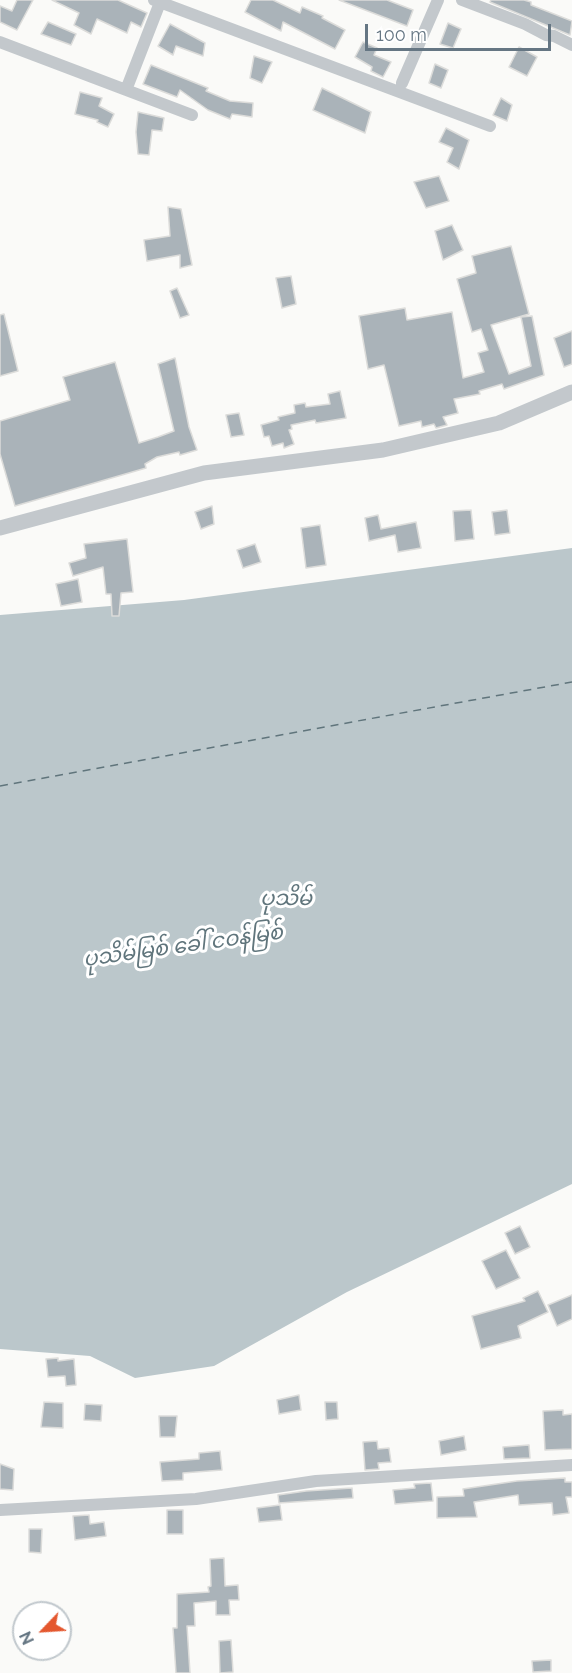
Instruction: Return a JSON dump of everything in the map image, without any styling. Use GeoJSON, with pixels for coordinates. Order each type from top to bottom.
{"type":"FeatureCollection","features":[{"type":"Feature","properties":{"kind":"street"},"geometry":{"type":"LineString","coordinates":[[402,83],[438,0]]}},
{"type":"Feature","properties":{"kind":"street"},"geometry":{"type":"LineString","coordinates":[[462,0],[572,45]]}},
{"type":"Feature","properties":{"kind":"street"},"geometry":{"type":"LineString","coordinates":[[126,90],[158,1],[490,126]]}},
{"type":"Feature","properties":{"kind":"street"},"geometry":{"type":"LineString","coordinates":[[0,42],[192,115]]}},
{"type":"Feature","properties":{"kind":"street"},"geometry":{"type":"LineString","coordinates":[[0,528],[204,474],[383,450],[499,423],[572,392]]}},
{"type":"Feature","properties":{"kind":"street"},"geometry":{"type":"LineString","coordinates":[[0,1510],[196,1499],[316,1481],[572,1465]]}},
{"type":"Feature","properties":{"kind":"water","name":"ပုသိမ်"},"geometry":{"type":"Polygon","coordinates":[[[572,548],[572,1184],[347,1292],[214,1366],[135,1378],[90,1356],[0,1349],[0,615],[184,600],[572,548]]]}},
{"type":"Feature","properties":{"kind":"building"},"geometry":{"type":"Polygon","coordinates":[[[17,0],[33,0],[17,30],[0,22],[0,6],[12,11],[17,0]]]}},
{"type":"Feature","properties":{"kind":"building"},"geometry":{"type":"Polygon","coordinates":[[[52,0],[118,0],[147,13],[141,27],[131,22],[127,33],[97,19],[91,34],[74,25],[79,13],[52,0]]]}},
{"type":"Feature","properties":{"kind":"building"},"geometry":{"type":"Polygon","coordinates":[[[251,0],[273,0],[300,13],[302,7],[323,16],[322,18],[345,30],[335,49],[283,22],[281,31],[245,12],[251,0]]]}},
{"type":"Feature","properties":{"kind":"building"},"geometry":{"type":"Polygon","coordinates":[[[339,0],[387,0],[413,10],[407,26],[339,0]]]}},
{"type":"Feature","properties":{"kind":"building"},"geometry":{"type":"Polygon","coordinates":[[[491,0],[531,2],[531,5],[572,21],[570,35],[490,2],[491,0]]]}},
{"type":"Feature","properties":{"kind":"building"},"geometry":{"type":"Polygon","coordinates":[[[48,22],[76,34],[71,45],[41,34],[48,22]]]}},
{"type":"Feature","properties":{"kind":"building"},"geometry":{"type":"Polygon","coordinates":[[[448,23],[461,29],[453,48],[440,44],[448,23]]]}},
{"type":"Feature","properties":{"kind":"building"},"geometry":{"type":"Polygon","coordinates":[[[170,24],[205,43],[203,56],[176,46],[173,55],[158,46],[170,24]]]}},
{"type":"Feature","properties":{"kind":"building"},"geometry":{"type":"Polygon","coordinates":[[[363,42],[377,48],[374,55],[391,62],[383,77],[371,71],[372,67],[355,57],[363,42]]]}},
{"type":"Feature","properties":{"kind":"building"},"geometry":{"type":"Polygon","coordinates":[[[519,47],[537,57],[527,76],[509,67],[519,47]]]}},
{"type":"Feature","properties":{"kind":"building"},"geometry":{"type":"Polygon","coordinates":[[[254,56],[272,62],[262,83],[250,78],[254,56]]]}},
{"type":"Feature","properties":{"kind":"building"},"geometry":{"type":"Polygon","coordinates":[[[435,64],[448,70],[441,88],[429,83],[435,64]]]}},
{"type":"Feature","properties":{"kind":"building"},"geometry":{"type":"Polygon","coordinates":[[[151,65],[208,88],[206,91],[230,101],[253,103],[252,117],[232,114],[230,119],[208,110],[180,90],[177,97],[143,84],[151,65]]]}},
{"type":"Feature","properties":{"kind":"building"},"geometry":{"type":"Polygon","coordinates":[[[322,88],[371,112],[365,133],[313,110],[322,88]]]}},
{"type":"Feature","properties":{"kind":"building"},"geometry":{"type":"Polygon","coordinates":[[[80,92],[102,98],[99,106],[114,114],[108,127],[97,122],[98,120],[75,114],[80,92]]]}},
{"type":"Feature","properties":{"kind":"building"},"geometry":{"type":"Polygon","coordinates":[[[501,98],[512,105],[507,121],[493,115],[501,98]]]}},
{"type":"Feature","properties":{"kind":"building"},"geometry":{"type":"Polygon","coordinates":[[[138,112],[164,118],[162,131],[152,130],[149,155],[138,154],[136,132],[138,112]]]}},
{"type":"Feature","properties":{"kind":"building"},"geometry":{"type":"Polygon","coordinates":[[[446,128],[469,140],[459,169],[447,162],[453,148],[439,142],[446,128]]]}},
{"type":"Feature","properties":{"kind":"building"},"geometry":{"type":"Polygon","coordinates":[[[439,176],[449,201],[426,208],[414,182],[439,176]]]}},
{"type":"Feature","properties":{"kind":"building"},"geometry":{"type":"Polygon","coordinates":[[[168,207],[181,209],[192,265],[180,268],[180,255],[147,261],[144,240],[170,236],[168,207]]]}},
{"type":"Feature","properties":{"kind":"building"},"geometry":{"type":"Polygon","coordinates":[[[452,225],[463,250],[443,260],[435,231],[452,225]]]}},
{"type":"Feature","properties":{"kind":"building"},"geometry":{"type":"Polygon","coordinates":[[[511,246],[529,314],[491,325],[509,374],[531,366],[521,317],[532,316],[544,375],[504,389],[502,384],[479,391],[480,394],[454,399],[458,413],[443,417],[447,425],[436,428],[434,424],[422,427],[421,421],[399,426],[384,365],[368,369],[359,316],[405,308],[407,320],[452,312],[463,378],[484,372],[478,353],[488,350],[481,329],[472,332],[457,279],[476,273],[472,256],[511,246]]]}},
{"type":"Feature","properties":{"kind":"building"},"geometry":{"type":"Polygon","coordinates":[[[291,276],[296,304],[282,308],[276,278],[291,276]]]}},
{"type":"Feature","properties":{"kind":"building"},"geometry":{"type":"Polygon","coordinates":[[[177,288],[189,315],[180,318],[170,291],[177,288]]]}},
{"type":"Feature","properties":{"kind":"building"},"geometry":{"type":"Polygon","coordinates":[[[4,314],[18,371],[0,376],[0,315],[4,314]]]}},
{"type":"Feature","properties":{"kind":"building"},"geometry":{"type":"Polygon","coordinates":[[[572,331],[572,364],[564,367],[554,338],[572,331]]]}},
{"type":"Feature","properties":{"kind":"building"},"geometry":{"type":"Polygon","coordinates":[[[175,358],[189,427],[197,450],[180,455],[179,452],[157,457],[145,464],[146,468],[15,506],[0,454],[0,421],[70,400],[63,377],[115,362],[139,443],[158,437],[174,431],[158,364],[175,358]]]}},
{"type":"Feature","properties":{"kind":"building"},"geometry":{"type":"Polygon","coordinates":[[[340,391],[346,418],[316,423],[315,420],[291,425],[292,429],[289,430],[294,444],[284,448],[283,443],[272,446],[269,436],[264,437],[261,425],[279,420],[278,417],[295,413],[294,405],[305,403],[306,407],[330,404],[328,394],[340,391]]]}},
{"type":"Feature","properties":{"kind":"building"},"geometry":{"type":"Polygon","coordinates":[[[239,413],[244,435],[231,437],[226,415],[239,413]]]}},
{"type":"Feature","properties":{"kind":"building"},"geometry":{"type":"Polygon","coordinates":[[[212,506],[214,524],[201,529],[195,512],[212,506]]]}},
{"type":"Feature","properties":{"kind":"building"},"geometry":{"type":"Polygon","coordinates":[[[471,510],[474,539],[455,541],[453,511],[471,510]]]}},
{"type":"Feature","properties":{"kind":"building"},"geometry":{"type":"Polygon","coordinates":[[[507,510],[510,533],[495,535],[492,512],[507,510]]]}},
{"type":"Feature","properties":{"kind":"building"},"geometry":{"type":"Polygon","coordinates":[[[378,515],[381,529],[416,522],[421,548],[398,552],[395,535],[369,541],[365,518],[378,515]]]}},
{"type":"Feature","properties":{"kind":"building"},"geometry":{"type":"Polygon","coordinates":[[[320,525],[326,565],[306,568],[301,528],[320,525]]]}},
{"type":"Feature","properties":{"kind":"building"},"geometry":{"type":"Polygon","coordinates":[[[127,539],[133,592],[121,593],[119,616],[112,616],[111,594],[106,594],[103,567],[73,576],[69,563],[86,558],[84,544],[127,539]]]}},
{"type":"Feature","properties":{"kind":"building"},"geometry":{"type":"Polygon","coordinates":[[[255,544],[261,562],[243,568],[237,550],[255,544]]]}},
{"type":"Feature","properties":{"kind":"building"},"geometry":{"type":"Polygon","coordinates":[[[78,579],[82,602],[61,606],[56,584],[78,579]]]}},
{"type":"Feature","properties":{"kind":"building"},"geometry":{"type":"Polygon","coordinates":[[[520,1226],[530,1247],[515,1254],[505,1233],[520,1226]]]}},
{"type":"Feature","properties":{"kind":"building"},"geometry":{"type":"Polygon","coordinates":[[[506,1250],[520,1278],[496,1289],[482,1261],[506,1250]]]}},
{"type":"Feature","properties":{"kind":"building"},"geometry":{"type":"Polygon","coordinates":[[[538,1291],[548,1312],[518,1326],[521,1338],[481,1349],[472,1316],[525,1301],[523,1298],[538,1291]]]}},
{"type":"Feature","properties":{"kind":"building"},"geometry":{"type":"Polygon","coordinates":[[[572,1295],[572,1319],[557,1326],[548,1305],[572,1295]]]}},
{"type":"Feature","properties":{"kind":"building"},"geometry":{"type":"Polygon","coordinates":[[[58,1358],[58,1361],[74,1359],[76,1385],[66,1386],[65,1376],[48,1377],[46,1359],[58,1358]]]}},
{"type":"Feature","properties":{"kind":"building"},"geometry":{"type":"Polygon","coordinates":[[[299,1395],[301,1410],[279,1414],[277,1400],[299,1395]]]}},
{"type":"Feature","properties":{"kind":"building"},"geometry":{"type":"Polygon","coordinates":[[[44,1402],[63,1403],[63,1428],[41,1427],[44,1402]]]}},
{"type":"Feature","properties":{"kind":"building"},"geometry":{"type":"Polygon","coordinates":[[[325,1402],[337,1402],[338,1419],[326,1420],[325,1402]]]}},
{"type":"Feature","properties":{"kind":"building"},"geometry":{"type":"Polygon","coordinates":[[[85,1404],[102,1405],[101,1421],[84,1420],[85,1404]]]}},
{"type":"Feature","properties":{"kind":"building"},"geometry":{"type":"Polygon","coordinates":[[[563,1410],[563,1415],[572,1414],[572,1449],[545,1450],[543,1411],[563,1410]]]}},
{"type":"Feature","properties":{"kind":"building"},"geometry":{"type":"Polygon","coordinates":[[[159,1416],[177,1416],[175,1437],[160,1437],[159,1416]]]}},
{"type":"Feature","properties":{"kind":"building"},"geometry":{"type":"Polygon","coordinates":[[[464,1436],[466,1450],[441,1455],[439,1441],[464,1436]]]}},
{"type":"Feature","properties":{"kind":"building"},"geometry":{"type":"Polygon","coordinates":[[[377,1441],[378,1449],[389,1448],[391,1462],[378,1463],[379,1469],[365,1470],[363,1442],[377,1441]]]}},
{"type":"Feature","properties":{"kind":"building"},"geometry":{"type":"Polygon","coordinates":[[[529,1445],[530,1458],[504,1459],[503,1447],[529,1445]]]}},
{"type":"Feature","properties":{"kind":"building"},"geometry":{"type":"Polygon","coordinates":[[[220,1451],[222,1470],[183,1473],[183,1480],[162,1481],[160,1462],[199,1459],[199,1453],[220,1451]]]}},
{"type":"Feature","properties":{"kind":"building"},"geometry":{"type":"Polygon","coordinates":[[[0,1464],[14,1469],[13,1490],[0,1489],[0,1464]]]}},
{"type":"Feature","properties":{"kind":"building"},"geometry":{"type":"Polygon","coordinates":[[[565,1478],[565,1482],[572,1482],[572,1497],[566,1497],[569,1513],[553,1515],[552,1503],[519,1505],[518,1495],[474,1502],[477,1517],[437,1518],[437,1497],[464,1496],[463,1489],[517,1481],[565,1478]]]}},
{"type":"Feature","properties":{"kind":"building"},"geometry":{"type":"Polygon","coordinates":[[[431,1483],[433,1501],[395,1504],[393,1490],[415,1488],[414,1484],[431,1483]]]}},
{"type":"Feature","properties":{"kind":"building"},"geometry":{"type":"Polygon","coordinates":[[[352,1488],[353,1498],[279,1503],[278,1495],[352,1488]]]}},
{"type":"Feature","properties":{"kind":"building"},"geometry":{"type":"Polygon","coordinates":[[[280,1505],[282,1520],[259,1522],[257,1508],[280,1505]]]}},
{"type":"Feature","properties":{"kind":"building"},"geometry":{"type":"Polygon","coordinates":[[[167,1510],[183,1510],[183,1534],[167,1534],[167,1510]]]}},
{"type":"Feature","properties":{"kind":"building"},"geometry":{"type":"Polygon","coordinates":[[[89,1515],[90,1524],[104,1522],[106,1536],[75,1540],[73,1516],[89,1515]]]}},
{"type":"Feature","properties":{"kind":"building"},"geometry":{"type":"Polygon","coordinates":[[[29,1529],[42,1529],[41,1553],[29,1552],[29,1529]]]}},
{"type":"Feature","properties":{"kind":"building"},"geometry":{"type":"Polygon","coordinates":[[[224,1558],[225,1586],[238,1585],[239,1600],[229,1600],[230,1615],[216,1615],[216,1601],[194,1603],[195,1626],[187,1626],[190,1673],[176,1673],[173,1628],[177,1628],[177,1594],[209,1592],[208,1587],[211,1586],[210,1559],[224,1558]]]}},
{"type":"Feature","properties":{"kind":"building"},"geometry":{"type":"Polygon","coordinates":[[[231,1640],[233,1672],[220,1673],[219,1641],[231,1640]]]}},
{"type":"Feature","properties":{"kind":"building"},"geometry":{"type":"Polygon","coordinates":[[[551,1660],[551,1671],[533,1672],[532,1661],[551,1660]]]}},
{"type":"Feature","properties":{"kind":"ferry route"},"geometry":{"type":"LineString","coordinates":[[0,786],[572,682]]}},
{"type":"Feature","properties":{"kind":"water label","name":"ပုသိမ်မြစ် ခေါ် ငဝန်မြစ်"},"geometry":{"type":"Point","coordinates":[183,946]}}]}
